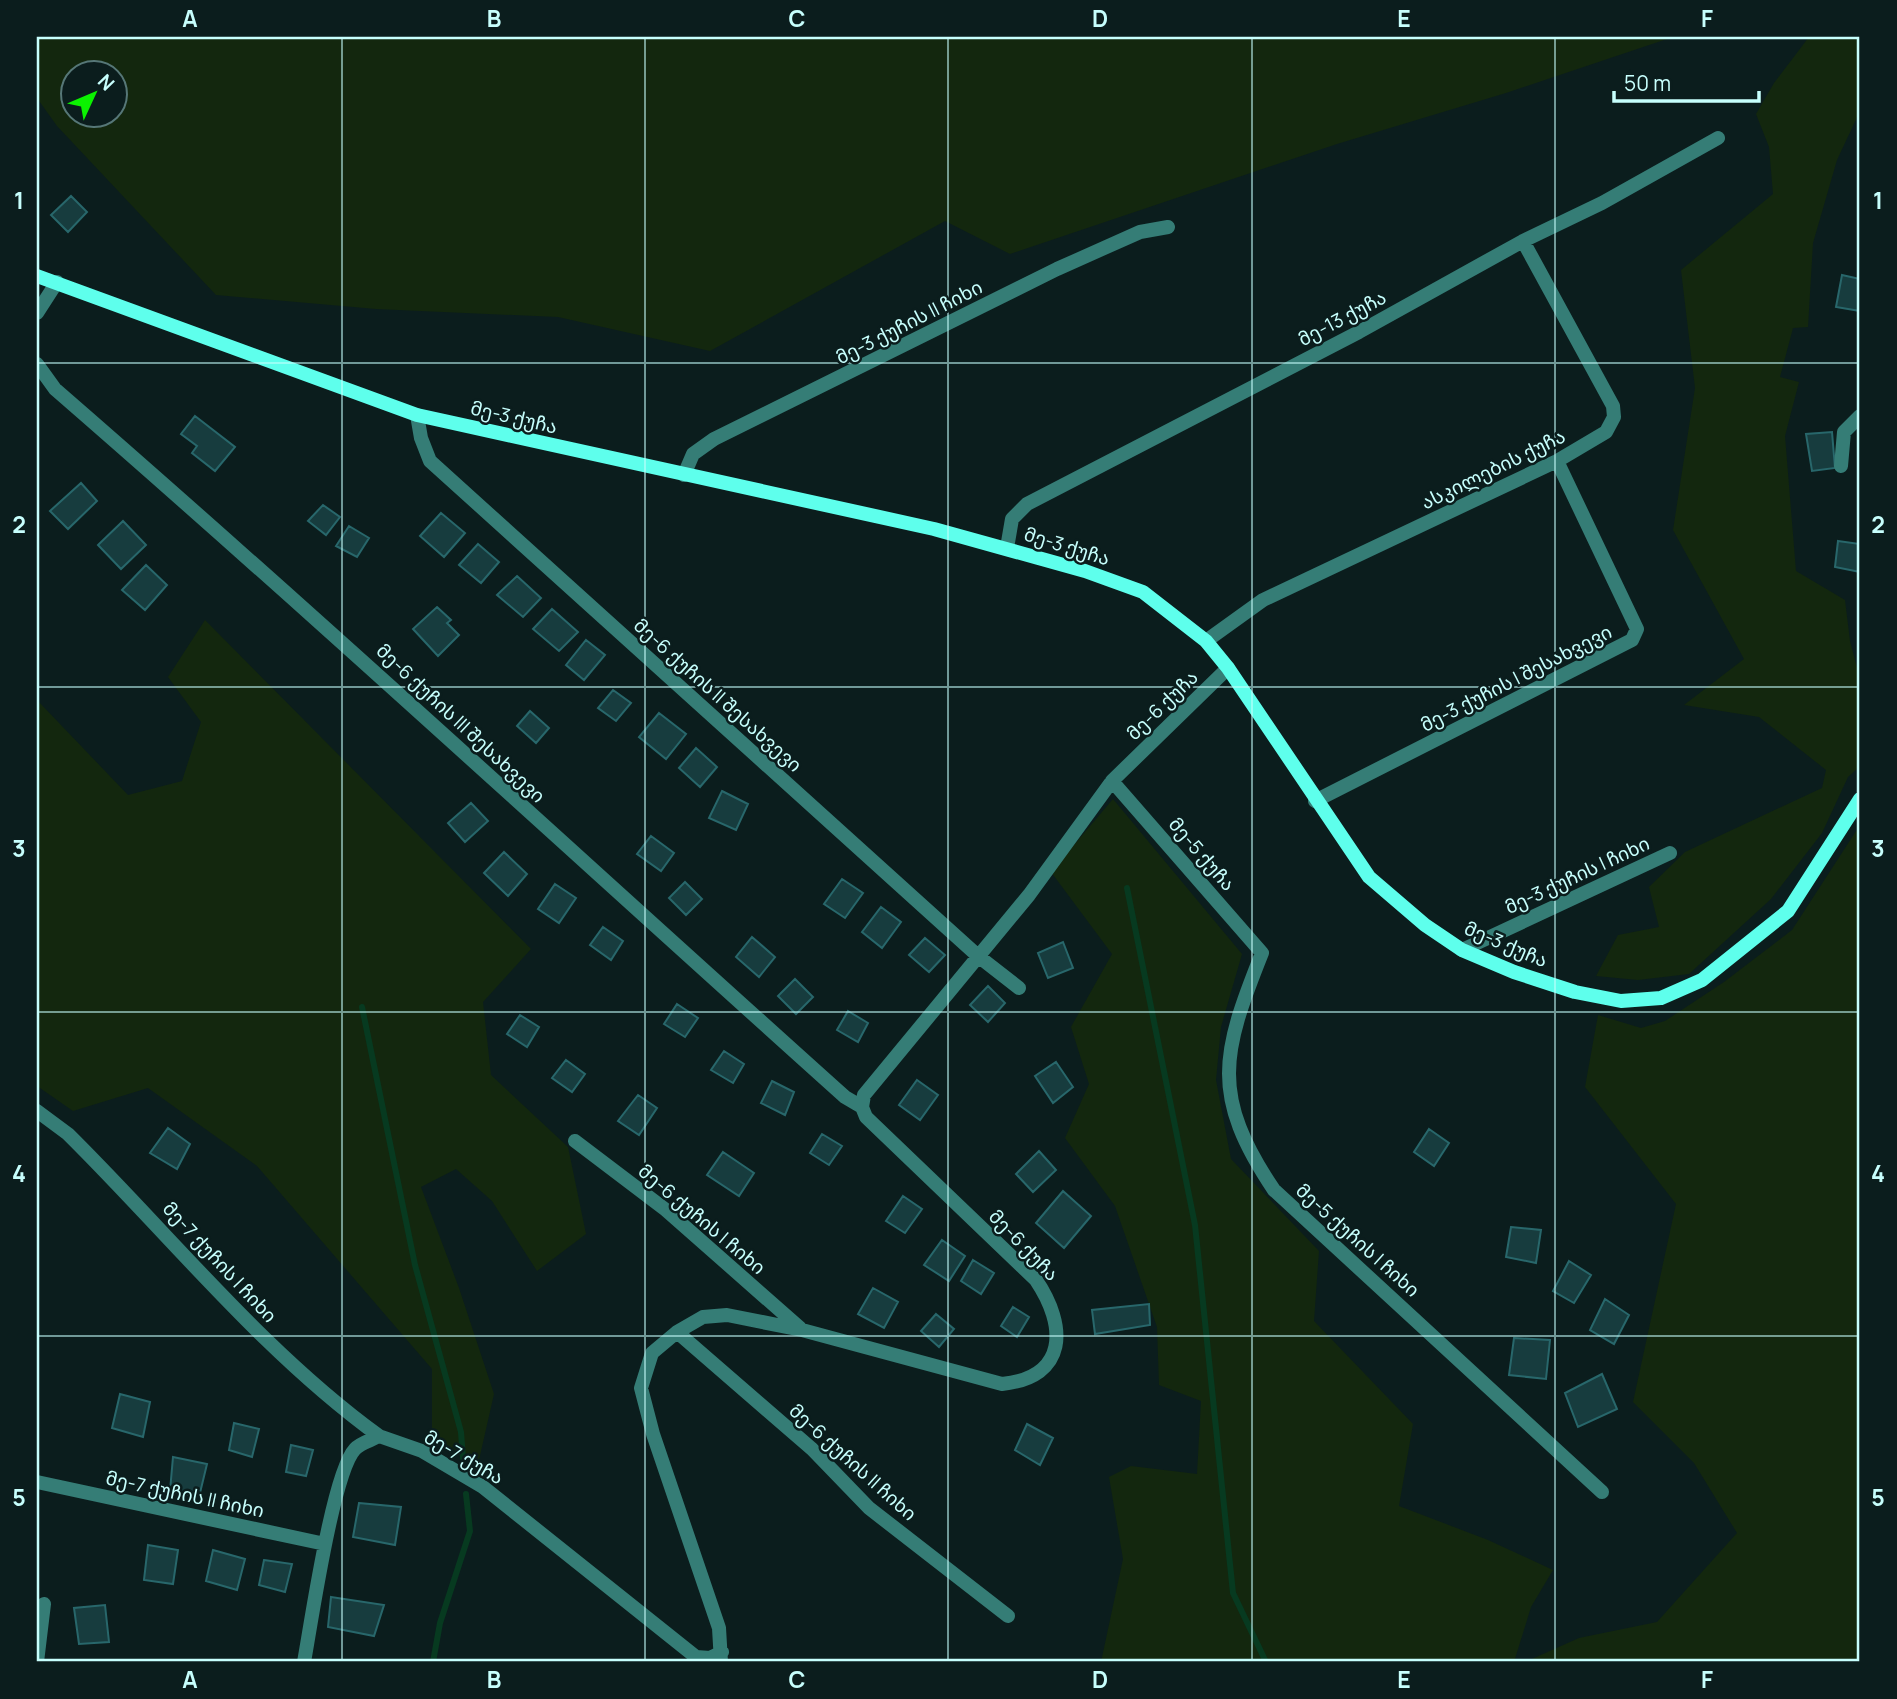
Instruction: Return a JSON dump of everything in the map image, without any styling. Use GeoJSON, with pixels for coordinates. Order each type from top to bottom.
{"type":"FeatureCollection","features":[{"type":"Feature","properties":{"kind":"street","name":"მე-13 ქუჩა"},"geometry":{"type":"LineString","coordinates":[[1007,548],[1013,519],[1027,504],[1359,332],[1718,138]]}},
{"type":"Feature","properties":{"kind":"street","name":"მე-3 ქუჩის II ჩიხი"},"geometry":{"type":"LineString","coordinates":[[684,475],[692,454],[714,439],[1057,270],[1140,232],[1168,227]]}},
{"type":"Feature","properties":{"kind":"street","name":"ასკილების ქუჩა"},"geometry":{"type":"LineString","coordinates":[[1206,641],[1263,600],[1557,461],[1605,432],[1614,417],[1614,406],[1523,241]]}},
{"type":"Feature","properties":{"kind":"street","name":"მე-3 ქუჩა"},"geometry":{"type":"LineString","coordinates":[[37,276],[417,415],[1007,548],[1143,592],[1206,641],[1228,668],[1315,801],[1369,877],[1425,925],[1462,950],[1514,972],[1575,992],[1622,1001],[1661,998],[1702,980],[1788,911],[1860,799]]}},
{"type":"Feature","properties":{"kind":"street"},"geometry":{"type":"LineString","coordinates":[[37,313],[57,282]]}},
{"type":"Feature","properties":{"kind":"street","name":"მე-6 ქუჩის III შესახვევი"},"geometry":{"type":"LineString","coordinates":[[37,365],[55,389],[298,600],[845,1097],[862,1107]]}},
{"type":"Feature","properties":{"kind":"street","name":"მე-6 ქუჩის II შესახვევი"},"geometry":{"type":"LineString","coordinates":[[417,415],[421,438],[430,461],[978,956],[1019,988]]}},
{"type":"Feature","properties":{"kind":"street"},"geometry":{"type":"LineString","coordinates":[[1841,466],[1844,432],[1860,416]]}},
{"type":"Feature","properties":{"kind":"street","name":"მე-3 ქუჩის I შესახვევი"},"geometry":{"type":"LineString","coordinates":[[1315,801],[1632,640],[1637,629],[1557,461]]}},
{"type":"Feature","properties":{"kind":"street","name":"მე-6 ქუჩა"},"geometry":{"type":"LineString","coordinates":[[721,1657],[719,1628],[653,1434],[641,1388],[652,1353],[677,1332],[703,1317],[727,1315],[802,1330],[1002,1384],[1026,1382],[1044,1369],[1053,1354],[1056,1334],[1054,1315],[1036,1280],[866,1117],[862,1107],[863,1095],[1029,895],[1112,781],[1228,668]]}},
{"type":"Feature","properties":{"kind":"street","name":"მე-5 ქუჩა"},"geometry":{"type":"LineString","coordinates":[[1112,781],[1262,953]]}},
{"type":"Feature","properties":{"kind":"street","name":"მე-3 ქუჩის I ჩიხი"},"geometry":{"type":"LineString","coordinates":[[1462,950],[1670,853]]}},
{"type":"Feature","properties":{"kind":"street","name":"მე-5 ქუჩის I ჩიხი"},"geometry":{"type":"LineString","coordinates":[[1262,953],[1235,1021],[1227,1067],[1233,1108],[1248,1151],[1274,1190],[1602,1492]]}},
{"type":"Feature","properties":{"kind":"street","name":"მე-7 ქუჩის I ჩიხი"},"geometry":{"type":"LineString","coordinates":[[37,1111],[78,1143],[250,1324],[340,1408],[379,1436]]}},
{"type":"Feature","properties":{"kind":"street","name":"მე-6 ქუჩის I ჩიხი"},"geometry":{"type":"LineString","coordinates":[[575,1141],[666,1210],[802,1330]]}},
{"type":"Feature","properties":{"kind":"street","name":"მე-6 ქუჩის II ჩიხი"},"geometry":{"type":"LineString","coordinates":[[677,1332],[812,1449],[869,1508],[1008,1616]]}},
{"type":"Feature","properties":{"kind":"street"},"geometry":{"type":"LineString","coordinates":[[304,1662],[326,1544],[345,1469],[355,1449],[379,1436]]}},
{"type":"Feature","properties":{"kind":"street","name":"მე-7 ქუჩა"},"geometry":{"type":"LineString","coordinates":[[379,1436],[422,1451],[484,1487],[696,1657],[721,1657]]}},
{"type":"Feature","properties":{"kind":"street","name":"მე-7 ქუჩის II ჩიხი"},"geometry":{"type":"LineString","coordinates":[[37,1482],[326,1544]]}},
{"type":"Feature","properties":{"kind":"street"},"geometry":{"type":"LineString","coordinates":[[37,1662],[44,1604]]}},
{"type":"Feature","properties":{"kind":"street"},"geometry":{"type":"LineString","coordinates":[[721,1657],[734,1662]]}},
{"type":"Feature","properties":{"kind":"green space"},"geometry":{"type":"Polygon","coordinates":[[[37,37],[1673,37],[1506,93],[1337,144],[1010,254],[945,221],[710,351],[558,317],[376,309],[216,295],[61,130],[130,130],[130,60],[60,60],[60,129],[37,98],[37,37]]]}},
{"type":"Feature","properties":{"kind":"green space"},"geometry":{"type":"Polygon","coordinates":[[[1809,37],[1860,37],[1860,111],[1837,160],[1813,243],[1808,327],[1793,328],[1780,377],[1799,382],[1785,436],[1796,571],[1845,600],[1850,641],[1860,679],[1860,766],[1848,777],[1822,833],[1771,899],[1689,974],[1638,980],[1596,976],[1618,935],[1659,927],[1649,887],[1685,852],[1822,788],[1826,770],[1759,717],[1684,705],[1744,659],[1673,530],[1695,388],[1681,270],[1773,194],[1769,147],[1756,114],[1774,83],[1809,37]]]}},
{"type":"Feature","properties":{"kind":"green space"},"geometry":{"type":"Polygon","coordinates":[[[205,620],[531,949],[483,1002],[491,1075],[568,1147],[586,1234],[537,1271],[492,1201],[456,1169],[421,1187],[459,1288],[494,1394],[479,1460],[432,1440],[432,1369],[257,1166],[148,1088],[73,1111],[37,1086],[37,700],[128,795],[182,781],[201,722],[168,677],[205,620]]]}},
{"type":"Feature","properties":{"kind":"green space"},"geometry":{"type":"Polygon","coordinates":[[[1113,799],[1242,954],[1221,1027],[1216,1080],[1231,1159],[1319,1251],[1314,1321],[1413,1424],[1399,1506],[1488,1540],[1553,1570],[1531,1607],[1514,1662],[1101,1662],[1123,1559],[1109,1477],[1131,1466],[1197,1474],[1201,1401],[1159,1385],[1157,1327],[1115,1206],[1065,1138],[1089,1084],[1071,1027],[1112,954],[1051,872],[1113,799]]]}},
{"type":"Feature","properties":{"kind":"green space"},"geometry":{"type":"Polygon","coordinates":[[[1860,825],[1860,1662],[1525,1662],[1579,1638],[1657,1622],[1737,1533],[1694,1463],[1633,1402],[1676,1204],[1585,1087],[1598,1015],[1641,1028],[1665,1021],[1724,982],[1792,930],[1860,825]]]}},
{"type":"Feature","properties":{"kind":"building"},"geometry":{"type":"Polygon","coordinates":[[[71,196],[87,212],[68,232],[51,215],[71,196]]]}},
{"type":"Feature","properties":{"kind":"building"},"geometry":{"type":"Polygon","coordinates":[[[1842,275],[1860,279],[1860,311],[1836,307],[1842,275]]]}},
{"type":"Feature","properties":{"kind":"building"},"geometry":{"type":"Polygon","coordinates":[[[195,416],[235,447],[215,471],[192,453],[197,446],[181,434],[195,416]]]}},
{"type":"Feature","properties":{"kind":"building"},"geometry":{"type":"Polygon","coordinates":[[[1832,432],[1835,468],[1812,471],[1806,434],[1832,432]]]}},
{"type":"Feature","properties":{"kind":"building"},"geometry":{"type":"Polygon","coordinates":[[[81,483],[97,501],[68,529],[50,511],[81,483]]]}},
{"type":"Feature","properties":{"kind":"building"},"geometry":{"type":"Polygon","coordinates":[[[323,505],[340,517],[326,535],[308,521],[323,505]]]}},
{"type":"Feature","properties":{"kind":"building"},"geometry":{"type":"Polygon","coordinates":[[[441,513],[465,533],[444,557],[420,536],[441,513]]]}},
{"type":"Feature","properties":{"kind":"building"},"geometry":{"type":"Polygon","coordinates":[[[123,521],[146,545],[121,569],[98,545],[123,521]]]}},
{"type":"Feature","properties":{"kind":"building"},"geometry":{"type":"Polygon","coordinates":[[[349,526],[369,538],[357,557],[336,546],[349,526]]]}},
{"type":"Feature","properties":{"kind":"building"},"geometry":{"type":"Polygon","coordinates":[[[1838,541],[1860,544],[1860,572],[1835,567],[1838,541]]]}},
{"type":"Feature","properties":{"kind":"building"},"geometry":{"type":"Polygon","coordinates":[[[478,544],[499,562],[481,583],[459,565],[478,544]]]}},
{"type":"Feature","properties":{"kind":"building"},"geometry":{"type":"Polygon","coordinates":[[[146,565],[167,585],[145,610],[122,590],[146,565]]]}},
{"type":"Feature","properties":{"kind":"building"},"geometry":{"type":"Polygon","coordinates":[[[517,576],[541,598],[523,617],[497,595],[517,576]]]}},
{"type":"Feature","properties":{"kind":"building"},"geometry":{"type":"Polygon","coordinates":[[[437,607],[451,620],[447,623],[459,635],[438,656],[413,629],[437,607]]]}},
{"type":"Feature","properties":{"kind":"building"},"geometry":{"type":"Polygon","coordinates":[[[552,609],[578,632],[559,651],[533,629],[552,609]]]}},
{"type":"Feature","properties":{"kind":"building"},"geometry":{"type":"Polygon","coordinates":[[[586,640],[605,655],[584,680],[566,665],[586,640]]]}},
{"type":"Feature","properties":{"kind":"building"},"geometry":{"type":"Polygon","coordinates":[[[613,690],[631,703],[616,721],[598,708],[613,690]]]}},
{"type":"Feature","properties":{"kind":"building"},"geometry":{"type":"Polygon","coordinates":[[[530,711],[549,728],[536,743],[517,726],[530,711]]]}},
{"type":"Feature","properties":{"kind":"building"},"geometry":{"type":"Polygon","coordinates":[[[659,713],[686,734],[666,759],[639,737],[659,713]]]}},
{"type":"Feature","properties":{"kind":"building"},"geometry":{"type":"Polygon","coordinates":[[[696,748],[717,767],[700,787],[679,768],[696,748]]]}},
{"type":"Feature","properties":{"kind":"building"},"geometry":{"type":"Polygon","coordinates":[[[722,791],[748,804],[736,830],[709,818],[722,791]]]}},
{"type":"Feature","properties":{"kind":"building"},"geometry":{"type":"Polygon","coordinates":[[[471,803],[488,821],[465,842],[448,823],[471,803]]]}},
{"type":"Feature","properties":{"kind":"building"},"geometry":{"type":"Polygon","coordinates":[[[651,836],[674,853],[661,871],[637,854],[651,836]]]}},
{"type":"Feature","properties":{"kind":"building"},"geometry":{"type":"Polygon","coordinates":[[[504,852],[527,874],[508,896],[484,873],[504,852]]]}},
{"type":"Feature","properties":{"kind":"building"},"geometry":{"type":"Polygon","coordinates":[[[842,879],[863,893],[845,918],[824,904],[842,879]]]}},
{"type":"Feature","properties":{"kind":"building"},"geometry":{"type":"Polygon","coordinates":[[[685,882],[702,899],[686,915],[669,898],[685,882]]]}},
{"type":"Feature","properties":{"kind":"building"},"geometry":{"type":"Polygon","coordinates":[[[555,884],[576,898],[559,923],[538,909],[555,884]]]}},
{"type":"Feature","properties":{"kind":"building"},"geometry":{"type":"Polygon","coordinates":[[[881,907],[901,922],[882,948],[862,932],[881,907]]]}},
{"type":"Feature","properties":{"kind":"building"},"geometry":{"type":"Polygon","coordinates":[[[603,927],[623,941],[611,960],[590,945],[603,927]]]}},
{"type":"Feature","properties":{"kind":"building"},"geometry":{"type":"Polygon","coordinates":[[[752,937],[775,957],[759,977],[736,957],[752,937]]]}},
{"type":"Feature","properties":{"kind":"building"},"geometry":{"type":"Polygon","coordinates":[[[925,938],[945,955],[929,972],[909,955],[925,938]]]}},
{"type":"Feature","properties":{"kind":"building"},"geometry":{"type":"Polygon","coordinates":[[[1063,942],[1073,968],[1048,978],[1038,953],[1063,942]]]}},
{"type":"Feature","properties":{"kind":"building"},"geometry":{"type":"Polygon","coordinates":[[[795,979],[813,997],[796,1014],[778,996],[795,979]]]}},
{"type":"Feature","properties":{"kind":"building"},"geometry":{"type":"Polygon","coordinates":[[[988,986],[1005,1003],[988,1022],[970,1005],[988,986]]]}},
{"type":"Feature","properties":{"kind":"building"},"geometry":{"type":"Polygon","coordinates":[[[677,1004],[698,1018],[685,1037],[664,1024],[677,1004]]]}},
{"type":"Feature","properties":{"kind":"building"},"geometry":{"type":"Polygon","coordinates":[[[848,1011],[868,1023],[858,1042],[837,1030],[848,1011]]]}},
{"type":"Feature","properties":{"kind":"building"},"geometry":{"type":"Polygon","coordinates":[[[520,1015],[539,1027],[527,1047],[507,1034],[520,1015]]]}},
{"type":"Feature","properties":{"kind":"building"},"geometry":{"type":"Polygon","coordinates":[[[724,1051],[744,1064],[733,1083],[711,1070],[724,1051]]]}},
{"type":"Feature","properties":{"kind":"building"},"geometry":{"type":"Polygon","coordinates":[[[566,1060],[585,1074],[572,1092],[552,1078],[566,1060]]]}},
{"type":"Feature","properties":{"kind":"building"},"geometry":{"type":"Polygon","coordinates":[[[1056,1062],[1073,1087],[1053,1103],[1035,1076],[1056,1062]]]}},
{"type":"Feature","properties":{"kind":"building"},"geometry":{"type":"Polygon","coordinates":[[[917,1080],[938,1095],[920,1120],[899,1105],[917,1080]]]}},
{"type":"Feature","properties":{"kind":"building"},"geometry":{"type":"Polygon","coordinates":[[[772,1081],[794,1092],[785,1115],[761,1103],[772,1081]]]}},
{"type":"Feature","properties":{"kind":"building"},"geometry":{"type":"Polygon","coordinates":[[[638,1095],[657,1108],[639,1135],[618,1121],[638,1095]]]}},
{"type":"Feature","properties":{"kind":"building"},"geometry":{"type":"Polygon","coordinates":[[[168,1128],[190,1144],[177,1169],[150,1153],[168,1128]]]}},
{"type":"Feature","properties":{"kind":"building"},"geometry":{"type":"Polygon","coordinates":[[[1429,1129],[1449,1143],[1434,1166],[1414,1152],[1429,1129]]]}},
{"type":"Feature","properties":{"kind":"building"},"geometry":{"type":"Polygon","coordinates":[[[822,1134],[842,1146],[829,1165],[810,1153],[822,1134]]]}},
{"type":"Feature","properties":{"kind":"building"},"geometry":{"type":"Polygon","coordinates":[[[1039,1151],[1056,1170],[1033,1192],[1016,1174],[1039,1151]]]}},
{"type":"Feature","properties":{"kind":"building"},"geometry":{"type":"Polygon","coordinates":[[[723,1152],[754,1173],[739,1196],[707,1175],[723,1152]]]}},
{"type":"Feature","properties":{"kind":"building"},"geometry":{"type":"Polygon","coordinates":[[[1063,1191],[1091,1216],[1064,1248],[1036,1223],[1063,1191]]]}},
{"type":"Feature","properties":{"kind":"building"},"geometry":{"type":"Polygon","coordinates":[[[903,1196],[922,1209],[905,1233],[886,1221],[903,1196]]]}},
{"type":"Feature","properties":{"kind":"building"},"geometry":{"type":"Polygon","coordinates":[[[1511,1227],[1541,1230],[1536,1263],[1506,1257],[1511,1227]]]}},
{"type":"Feature","properties":{"kind":"building"},"geometry":{"type":"Polygon","coordinates":[[[942,1240],[965,1256],[949,1281],[924,1265],[942,1240]]]}},
{"type":"Feature","properties":{"kind":"building"},"geometry":{"type":"Polygon","coordinates":[[[973,1260],[994,1273],[981,1294],[961,1281],[973,1260]]]}},
{"type":"Feature","properties":{"kind":"building"},"geometry":{"type":"Polygon","coordinates":[[[1569,1261],[1591,1275],[1574,1303],[1553,1291],[1569,1261]]]}},
{"type":"Feature","properties":{"kind":"building"},"geometry":{"type":"Polygon","coordinates":[[[873,1288],[898,1302],[884,1328],[858,1314],[873,1288]]]}},
{"type":"Feature","properties":{"kind":"building"},"geometry":{"type":"Polygon","coordinates":[[[1605,1299],[1629,1315],[1614,1344],[1590,1330],[1605,1299]]]}},
{"type":"Feature","properties":{"kind":"building"},"geometry":{"type":"Polygon","coordinates":[[[1149,1304],[1150,1325],[1095,1334],[1092,1310],[1149,1304]]]}},
{"type":"Feature","properties":{"kind":"building"},"geometry":{"type":"Polygon","coordinates":[[[1013,1307],[1029,1317],[1017,1337],[1001,1326],[1013,1307]]]}},
{"type":"Feature","properties":{"kind":"building"},"geometry":{"type":"Polygon","coordinates":[[[936,1314],[954,1329],[939,1347],[921,1331],[936,1314]]]}},
{"type":"Feature","properties":{"kind":"building"},"geometry":{"type":"Polygon","coordinates":[[[1514,1338],[1550,1340],[1546,1379],[1509,1375],[1514,1338]]]}},
{"type":"Feature","properties":{"kind":"building"},"geometry":{"type":"Polygon","coordinates":[[[1602,1374],[1617,1409],[1578,1427],[1565,1393],[1602,1374]]]}},
{"type":"Feature","properties":{"kind":"building"},"geometry":{"type":"Polygon","coordinates":[[[120,1394],[150,1402],[143,1437],[112,1428],[120,1394]]]}},
{"type":"Feature","properties":{"kind":"building"},"geometry":{"type":"Polygon","coordinates":[[[234,1423],[259,1429],[252,1457],[229,1450],[234,1423]]]}},
{"type":"Feature","properties":{"kind":"building"},"geometry":{"type":"Polygon","coordinates":[[[1027,1424],[1053,1438],[1040,1465],[1015,1450],[1027,1424]]]}},
{"type":"Feature","properties":{"kind":"building"},"geometry":{"type":"Polygon","coordinates":[[[291,1445],[313,1450],[306,1476],[286,1472],[291,1445]]]}},
{"type":"Feature","properties":{"kind":"building"},"geometry":{"type":"Polygon","coordinates":[[[173,1457],[207,1464],[199,1497],[170,1491],[173,1457]]]}},
{"type":"Feature","properties":{"kind":"building"},"geometry":{"type":"Polygon","coordinates":[[[359,1503],[401,1507],[395,1545],[353,1537],[359,1503]]]}},
{"type":"Feature","properties":{"kind":"building"},"geometry":{"type":"Polygon","coordinates":[[[148,1545],[178,1550],[173,1584],[144,1580],[148,1545]]]}},
{"type":"Feature","properties":{"kind":"building"},"geometry":{"type":"Polygon","coordinates":[[[213,1550],[245,1559],[237,1590],[206,1581],[213,1550]]]}},
{"type":"Feature","properties":{"kind":"building"},"geometry":{"type":"Polygon","coordinates":[[[264,1560],[292,1564],[285,1592],[259,1585],[264,1560]]]}},
{"type":"Feature","properties":{"kind":"building"},"geometry":{"type":"Polygon","coordinates":[[[331,1597],[384,1605],[374,1636],[328,1627],[331,1597]]]}},
{"type":"Feature","properties":{"kind":"building"},"geometry":{"type":"Polygon","coordinates":[[[105,1605],[109,1642],[79,1644],[74,1608],[105,1605]]]}},
{"type":"Feature","properties":{"kind":"waterway"},"geometry":{"type":"LineString","coordinates":[[1127,888],[1195,1225],[1233,1593],[1266,1662]]}},
{"type":"Feature","properties":{"kind":"waterway"},"geometry":{"type":"LineString","coordinates":[[362,1007],[415,1265],[461,1432],[463,1458]]}},
{"type":"Feature","properties":{"kind":"waterway"},"geometry":{"type":"LineString","coordinates":[[433,1662],[440,1623],[470,1531],[466,1494]]}}]}
